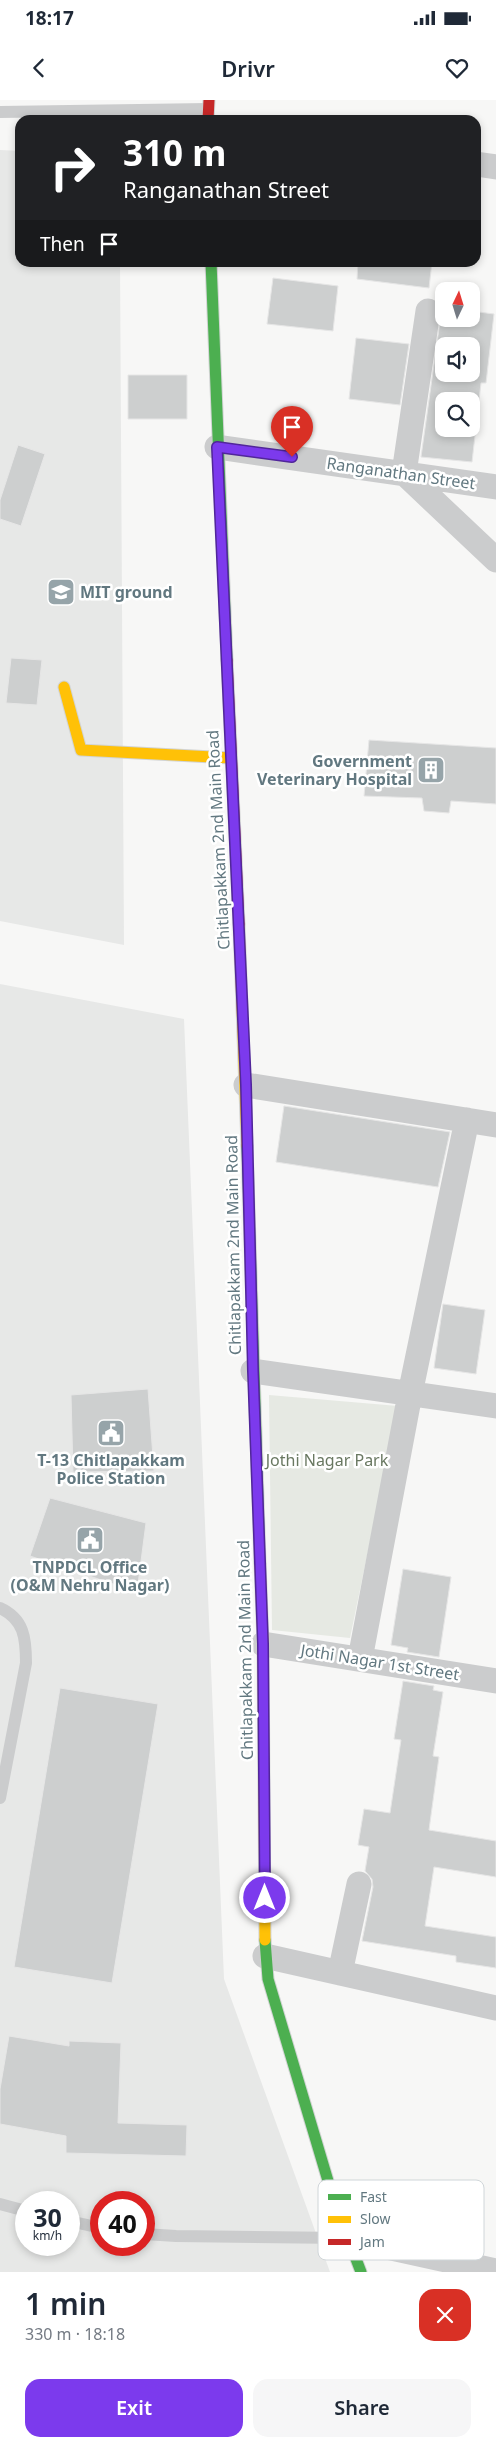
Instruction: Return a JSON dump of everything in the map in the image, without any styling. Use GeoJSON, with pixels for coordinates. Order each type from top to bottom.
{"type":"FeatureCollection","features":[{"type":"Feature","properties":{"kind":"main road","name":"Chitlapakkam 2nd Main Road"},"geometry":{"type":"LineString","coordinates":[[211,267],[217,447],[246,1085],[253,1371],[263,1644],[265,1956],[268,1979],[329,2180]]}},
{"type":"Feature","properties":{"kind":"main road"},"geometry":{"type":"LineString","coordinates":[[64,687],[81,750],[231,758]]}},
{"type":"Feature","properties":{"kind":"main road","name":"Chitlapakkam 2nd Main Road"},"geometry":{"type":"LineString","coordinates":[[356,2260],[361,2272]]}},
{"type":"Feature","properties":{"kind":"street"},"geometry":{"type":"LineString","coordinates":[[481,165],[496,167]]}},
{"type":"Feature","properties":{"kind":"street"},"geometry":{"type":"LineString","coordinates":[[428,311],[404,473],[496,560]]}},
{"type":"Feature","properties":{"kind":"street","name":"Ranganathan Street"},"geometry":{"type":"LineString","coordinates":[[217,447],[496,487]]}},
{"type":"Feature","properties":{"kind":"street"},"geometry":{"type":"LineString","coordinates":[[246,1085],[496,1125]]}},
{"type":"Feature","properties":{"kind":"street"},"geometry":{"type":"LineString","coordinates":[[360,1659],[410,1394],[467,1120]]}},
{"type":"Feature","properties":{"kind":"street"},"geometry":{"type":"LineString","coordinates":[[253,1371],[496,1406]]}},
{"type":"Feature","properties":{"kind":"street","name":"Jothi Nagar 1st Street"},"geometry":{"type":"LineString","coordinates":[[263,1644],[496,1681]]}},
{"type":"Feature","properties":{"kind":"street"},"geometry":{"type":"LineString","coordinates":[[340,1973],[359,1884]]}},
{"type":"Feature","properties":{"kind":"street"},"geometry":{"type":"LineString","coordinates":[[265,1956],[496,2008]]}},
{"type":"Feature","properties":{"kind":"street"},"geometry":{"type":"LineString","coordinates":[[446,2260],[496,2271]]}},
{"type":"Feature","properties":{"kind":"lane"},"geometry":{"type":"LineString","coordinates":[[0,112],[208,110]]}},
{"type":"Feature","properties":{"kind":"lane"},"geometry":{"type":"LineString","coordinates":[[0,1608],[13,1614],[21,1627],[26,1645],[26,1662],[0,1798]]}},
{"type":"Feature","properties":{"kind":"lane"},"geometry":{"type":"LineString","coordinates":[[0,2204],[15,2208]]}},
{"type":"Feature","properties":{"kind":"lane"},"geometry":{"type":"LineString","coordinates":[[155,2235],[318,2238]]}},
{"type":"Feature","properties":{"kind":"shaded area","name":"MIT ground"},"geometry":{"type":"Polygon","coordinates":[[[0,150],[15,151],[15,267],[120,267],[124,945],[0,921],[0,150]]]}},
{"type":"Feature","properties":{"kind":"shaded area"},"geometry":{"type":"Polygon","coordinates":[[[0,984],[184,1019],[224,1979],[318,2239],[318,2260],[326,2260],[330,2272],[0,2272],[0,984]]]}},
{"type":"Feature","properties":{"kind":"green space","name":"Jothi Nagar Park"},"geometry":{"type":"Polygon","coordinates":[[[269,1395],[398,1406],[350,1638],[272,1630],[269,1395]]]}},
{"type":"Feature","properties":{"kind":"building"},"geometry":{"type":"Polygon","coordinates":[[[358,267],[431,267],[429,288],[357,279],[358,267]]]}},
{"type":"Feature","properties":{"kind":"building"},"geometry":{"type":"Polygon","coordinates":[[[273,278],[338,286],[333,331],[267,324],[273,278]]]}},
{"type":"Feature","properties":{"kind":"building"},"geometry":{"type":"Polygon","coordinates":[[[480,312],[494,314],[486,383],[481,383],[480,392],[435,392],[435,437],[475,437],[472,462],[421,457],[435,357],[435,382],[480,382],[480,337],[438,337],[439,328],[480,328],[480,312]]]}},
{"type":"Feature","properties":{"kind":"building"},"geometry":{"type":"Polygon","coordinates":[[[356,338],[409,344],[400,405],[349,399],[356,338]]]}},
{"type":"Feature","properties":{"kind":"building"},"geometry":{"type":"Polygon","coordinates":[[[128,375],[187,375],[187,419],[128,419],[128,375]]]}},
{"type":"Feature","properties":{"kind":"building"},"geometry":{"type":"Polygon","coordinates":[[[18,445],[45,454],[21,526],[0,519],[0,500],[18,445]]]}},
{"type":"Feature","properties":{"kind":"building"},"geometry":{"type":"Polygon","coordinates":[[[11,658],[42,660],[37,705],[6,703],[11,658]]]}},
{"type":"Feature","properties":{"kind":"building","name":"Government Veterinary Hospital"},"geometry":{"type":"Polygon","coordinates":[[[369,740],[496,748],[496,804],[451,801],[449,813],[424,811],[422,798],[364,796],[369,740]]]}},
{"type":"Feature","properties":{"kind":"building"},"geometry":{"type":"Polygon","coordinates":[[[284,1106],[450,1132],[438,1187],[276,1162],[284,1106]]]}},
{"type":"Feature","properties":{"kind":"building"},"geometry":{"type":"Polygon","coordinates":[[[443,1304],[485,1310],[476,1374],[434,1368],[443,1304]]]}},
{"type":"Feature","properties":{"kind":"building","name":"T-13 Chitlapakkam Police Station"},"geometry":{"type":"Polygon","coordinates":[[[148,1389],[154,1471],[73,1472],[71,1395],[148,1389]]]}},
{"type":"Feature","properties":{"kind":"building","name":"TNPDCL Office (O&M Nehru Nagar)"},"geometry":{"type":"Polygon","coordinates":[[[50,1498],[146,1523],[137,1592],[30,1556],[50,1498]]]}},
{"type":"Feature","properties":{"kind":"building"},"geometry":{"type":"Polygon","coordinates":[[[403,1569],[451,1577],[439,1657],[407,1652],[408,1648],[391,1645],[403,1569]]]}},
{"type":"Feature","properties":{"kind":"building"},"geometry":{"type":"Polygon","coordinates":[[[403,1681],[434,1686],[433,1690],[443,1692],[433,1756],[439,1757],[429,1830],[496,1841],[496,1877],[434,1867],[425,1926],[496,1937],[496,1968],[456,1962],[456,1956],[362,1941],[373,1887],[372,1879],[365,1871],[369,1847],[358,1845],[364,1809],[390,1813],[401,1740],[394,1739],[403,1681]]]}},
{"type":"Feature","properties":{"kind":"building"},"geometry":{"type":"Polygon","coordinates":[[[60,1688],[158,1704],[112,1983],[14,1967],[60,1688]]]}},
{"type":"Feature","properties":{"kind":"building"},"geometry":{"type":"Polygon","coordinates":[[[9,2036],[69,2046],[69,2041],[121,2043],[118,2123],[187,2125],[186,2156],[66,2153],[66,2136],[0,2124],[0,2089],[9,2036]]]}},
{"type":"Feature","properties":{"kind":"traffic: fast"},"geometry":{"type":"LineString","coordinates":[[211,267],[227,660]]}},
{"type":"Feature","properties":{"kind":"traffic: fast"},"geometry":{"type":"LineString","coordinates":[[247,1146],[260,1563]]}},
{"type":"Feature","properties":{"kind":"traffic: fast"},"geometry":{"type":"LineString","coordinates":[[265,1940],[268,1979],[328,2180]]}},
{"type":"Feature","properties":{"kind":"traffic: fast"},"geometry":{"type":"LineString","coordinates":[[356,2260],[361,2272]]}},
{"type":"Feature","properties":{"kind":"traffic: slow"},"geometry":{"type":"LineString","coordinates":[[64,687],[81,750],[231,758]]}},
{"type":"Feature","properties":{"kind":"traffic: slow"},"geometry":{"type":"LineString","coordinates":[[239,924],[247,1146]]}},
{"type":"Feature","properties":{"kind":"traffic: slow"},"geometry":{"type":"LineString","coordinates":[[260,1563],[263,1644],[265,1940]]}},
{"type":"Feature","properties":{"kind":"traffic: jam"},"geometry":{"type":"LineString","coordinates":[[208,115],[209,100]]}},
{"type":"Feature","properties":{"kind":"traffic: jam"},"geometry":{"type":"LineString","coordinates":[[227,660],[239,924]]}},
{"type":"Feature","properties":{"kind":"place","name":"MIT ground"},"geometry":{"type":"Point","coordinates":[61,592]}},
{"type":"Feature","properties":{"kind":"place","name":"Government Veterinary Hospital"},"geometry":{"type":"Point","coordinates":[431,770]}},
{"type":"Feature","properties":{"kind":"place","name":"T-13 Chitlapakkam Police Station"},"geometry":{"type":"Point","coordinates":[111,1433]}},
{"type":"Feature","properties":{"kind":"place","name":"TNPDCL Office (O&M Nehru Nagar)"},"geometry":{"type":"Point","coordinates":[90,1540]}},
{"type":"Feature","properties":{"kind":"route"},"geometry":{"type":"LineString","coordinates":[[265,1898],[263,1644],[253,1371],[246,1085],[217,447],[292,457]]}}]}
